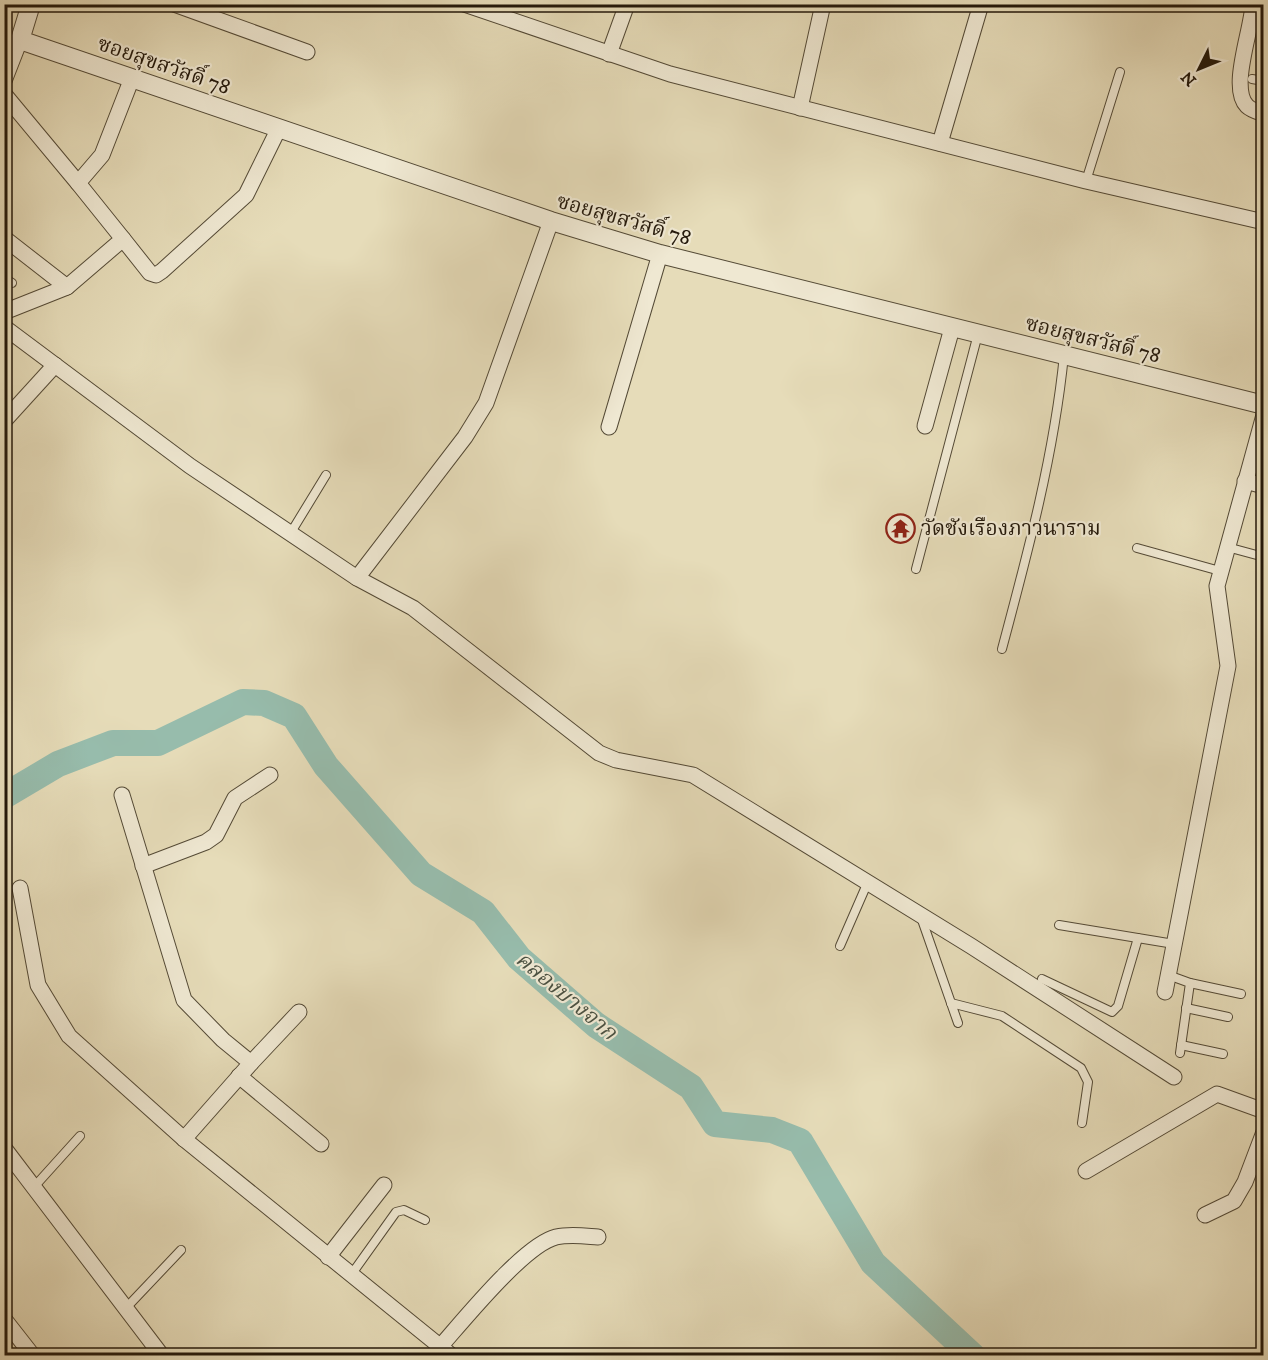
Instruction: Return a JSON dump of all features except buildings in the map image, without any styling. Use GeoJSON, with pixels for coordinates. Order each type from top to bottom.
{"type":"FeatureCollection","features":[{"type":"Feature","properties":{"kind":"street"},"geometry":{"type":"LineString","coordinates":[[4,81],[32,4]]}},
{"type":"Feature","properties":{"kind":"street"},"geometry":{"type":"LineString","coordinates":[[174,4],[307,52]]}},
{"type":"Feature","properties":{"kind":"street"},"geometry":{"type":"LineString","coordinates":[[464,4],[670,74],[1086,181],[1263,222]]}},
{"type":"Feature","properties":{"kind":"street"},"geometry":{"type":"LineString","coordinates":[[609,54],[627,4]]}},
{"type":"Feature","properties":{"kind":"street"},"geometry":{"type":"LineString","coordinates":[[800,108],[823,4]]}},
{"type":"Feature","properties":{"kind":"street"},"geometry":{"type":"LineString","coordinates":[[940,143],[981,4]]}},
{"type":"Feature","properties":{"kind":"street"},"geometry":{"type":"LineString","coordinates":[[1253,4],[1249,40],[1239,76],[1239,92],[1248,108],[1263,114]]}},
{"type":"Feature","properties":{"kind":"street","name":"ซอยสุขสวัสดิ์ 78"},"geometry":{"type":"LineString","coordinates":[[20,40],[551,221],[660,254],[1263,405]]}},
{"type":"Feature","properties":{"kind":"street"},"geometry":{"type":"LineString","coordinates":[[78,183],[102,155],[132,78]]}},
{"type":"Feature","properties":{"kind":"street"},"geometry":{"type":"LineString","coordinates":[[4,94],[146,269],[156,274],[246,195],[279,128]]}},
{"type":"Feature","properties":{"kind":"street"},"geometry":{"type":"LineString","coordinates":[[357,578],[465,437],[486,404],[551,221]]}},
{"type":"Feature","properties":{"kind":"street"},"geometry":{"type":"LineString","coordinates":[[4,238],[67,287]]}},
{"type":"Feature","properties":{"kind":"street"},"geometry":{"type":"LineString","coordinates":[[4,312],[67,287],[123,239]]}},
{"type":"Feature","properties":{"kind":"street"},"geometry":{"type":"LineString","coordinates":[[609,427],[660,254]]}},
{"type":"Feature","properties":{"kind":"street"},"geometry":{"type":"LineString","coordinates":[[4,327],[190,466],[357,578],[413,608],[599,753],[616,760],[693,775],[921,916],[1174,1077]]}},
{"type":"Feature","properties":{"kind":"street"},"geometry":{"type":"LineString","coordinates":[[926,426],[952,328]]}},
{"type":"Feature","properties":{"kind":"street"},"geometry":{"type":"LineString","coordinates":[[4,421],[55,365]]}},
{"type":"Feature","properties":{"kind":"street"},"geometry":{"type":"LineString","coordinates":[[1165,992],[1228,666],[1228,649],[1217,600],[1220,571],[1263,415]]}},
{"type":"Feature","properties":{"kind":"street"},"geometry":{"type":"LineString","coordinates":[[1245,481],[1263,486]]}},
{"type":"Feature","properties":{"kind":"street"},"geometry":{"type":"LineString","coordinates":[[143,866],[216,835],[235,798],[270,775]]}},
{"type":"Feature","properties":{"kind":"street"},"geometry":{"type":"LineString","coordinates":[[122,795],[184,1000],[223,1040],[251,1063]]}},
{"type":"Feature","properties":{"kind":"street"},"geometry":{"type":"LineString","coordinates":[[20,888],[38,985],[69,1036],[184,1139],[445,1352],[502,1279],[540,1245],[554,1238],[570,1235],[598,1237]]}},
{"type":"Feature","properties":{"kind":"street"},"geometry":{"type":"LineString","coordinates":[[184,1139],[239,1076],[300,1012]]}},
{"type":"Feature","properties":{"kind":"street"},"geometry":{"type":"LineString","coordinates":[[239,1076],[321,1144]]}},
{"type":"Feature","properties":{"kind":"street"},"geometry":{"type":"LineString","coordinates":[[1086,1171],[1217,1094],[1263,1111]]}},
{"type":"Feature","properties":{"kind":"street"},"geometry":{"type":"LineString","coordinates":[[1205,1215],[1234,1201],[1245,1182],[1263,1132]]}},
{"type":"Feature","properties":{"kind":"street"},"geometry":{"type":"LineString","coordinates":[[4,1148],[162,1356]]}},
{"type":"Feature","properties":{"kind":"street"},"geometry":{"type":"LineString","coordinates":[[328,1257],[384,1185]]}},
{"type":"Feature","properties":{"kind":"street"},"geometry":{"type":"LineString","coordinates":[[4,1319],[33,1356]]}},
{"type":"Feature","properties":{"kind":"lane"},"geometry":{"type":"LineString","coordinates":[[1086,181],[1120,72]]}},
{"type":"Feature","properties":{"kind":"lane"},"geometry":{"type":"LineString","coordinates":[[1252,79],[1263,81]]}},
{"type":"Feature","properties":{"kind":"lane"},"geometry":{"type":"LineString","coordinates":[[916,569],[978,334]]}},
{"type":"Feature","properties":{"kind":"lane"},"geometry":{"type":"LineString","coordinates":[[1002,649],[1027,558],[1055,431],[1064,355]]}},
{"type":"Feature","properties":{"kind":"lane"},"geometry":{"type":"LineString","coordinates":[[290,534],[326,475]]}},
{"type":"Feature","properties":{"kind":"lane"},"geometry":{"type":"LineString","coordinates":[[1227,547],[1263,557]]}},
{"type":"Feature","properties":{"kind":"lane"},"geometry":{"type":"LineString","coordinates":[[1137,548],[1220,571]]}},
{"type":"Feature","properties":{"kind":"lane"},"geometry":{"type":"LineString","coordinates":[[840,946],[867,884]]}},
{"type":"Feature","properties":{"kind":"lane"},"geometry":{"type":"LineString","coordinates":[[921,916],[958,1023]]}},
{"type":"Feature","properties":{"kind":"lane"},"geometry":{"type":"LineString","coordinates":[[1059,925],[1174,944]]}},
{"type":"Feature","properties":{"kind":"lane"},"geometry":{"type":"LineString","coordinates":[[1042,979],[1112,1011],[1119,1006],[1138,938]]}},
{"type":"Feature","properties":{"kind":"lane"},"geometry":{"type":"LineString","coordinates":[[1168,975],[1190,983],[1241,994]]}},
{"type":"Feature","properties":{"kind":"lane"},"geometry":{"type":"LineString","coordinates":[[1190,983],[1180,1049],[1223,1054]]}},
{"type":"Feature","properties":{"kind":"lane"},"geometry":{"type":"LineString","coordinates":[[951,1003],[1002,1016],[1081,1068],[1088,1082],[1082,1123]]}},
{"type":"Feature","properties":{"kind":"lane"},"geometry":{"type":"LineString","coordinates":[[1186,1008],[1228,1017]]}},
{"type":"Feature","properties":{"kind":"lane"},"geometry":{"type":"LineString","coordinates":[[34,1187],[80,1136]]}},
{"type":"Feature","properties":{"kind":"lane"},"geometry":{"type":"LineString","coordinates":[[351,1275],[396,1212],[404,1210],[425,1220]]}},
{"type":"Feature","properties":{"kind":"lane"},"geometry":{"type":"LineString","coordinates":[[126,1308],[181,1250]]}},
{"type":"Feature","properties":{"kind":"waterway","name":"คลองบางจาก"},"geometry":{"type":"LineString","coordinates":[[4,796],[58,764],[113,743],[158,743],[243,702],[264,703],[294,716],[326,766],[421,874],[483,912],[519,958],[596,1025],[691,1087],[715,1124],[772,1130],[800,1141],[873,1263],[973,1356]]}},
{"type":"Feature","properties":{"kind":"place","name":"วัดชังเรืองภาวนาราม"},"geometry":{"type":"Point","coordinates":[900,528]}}]}
